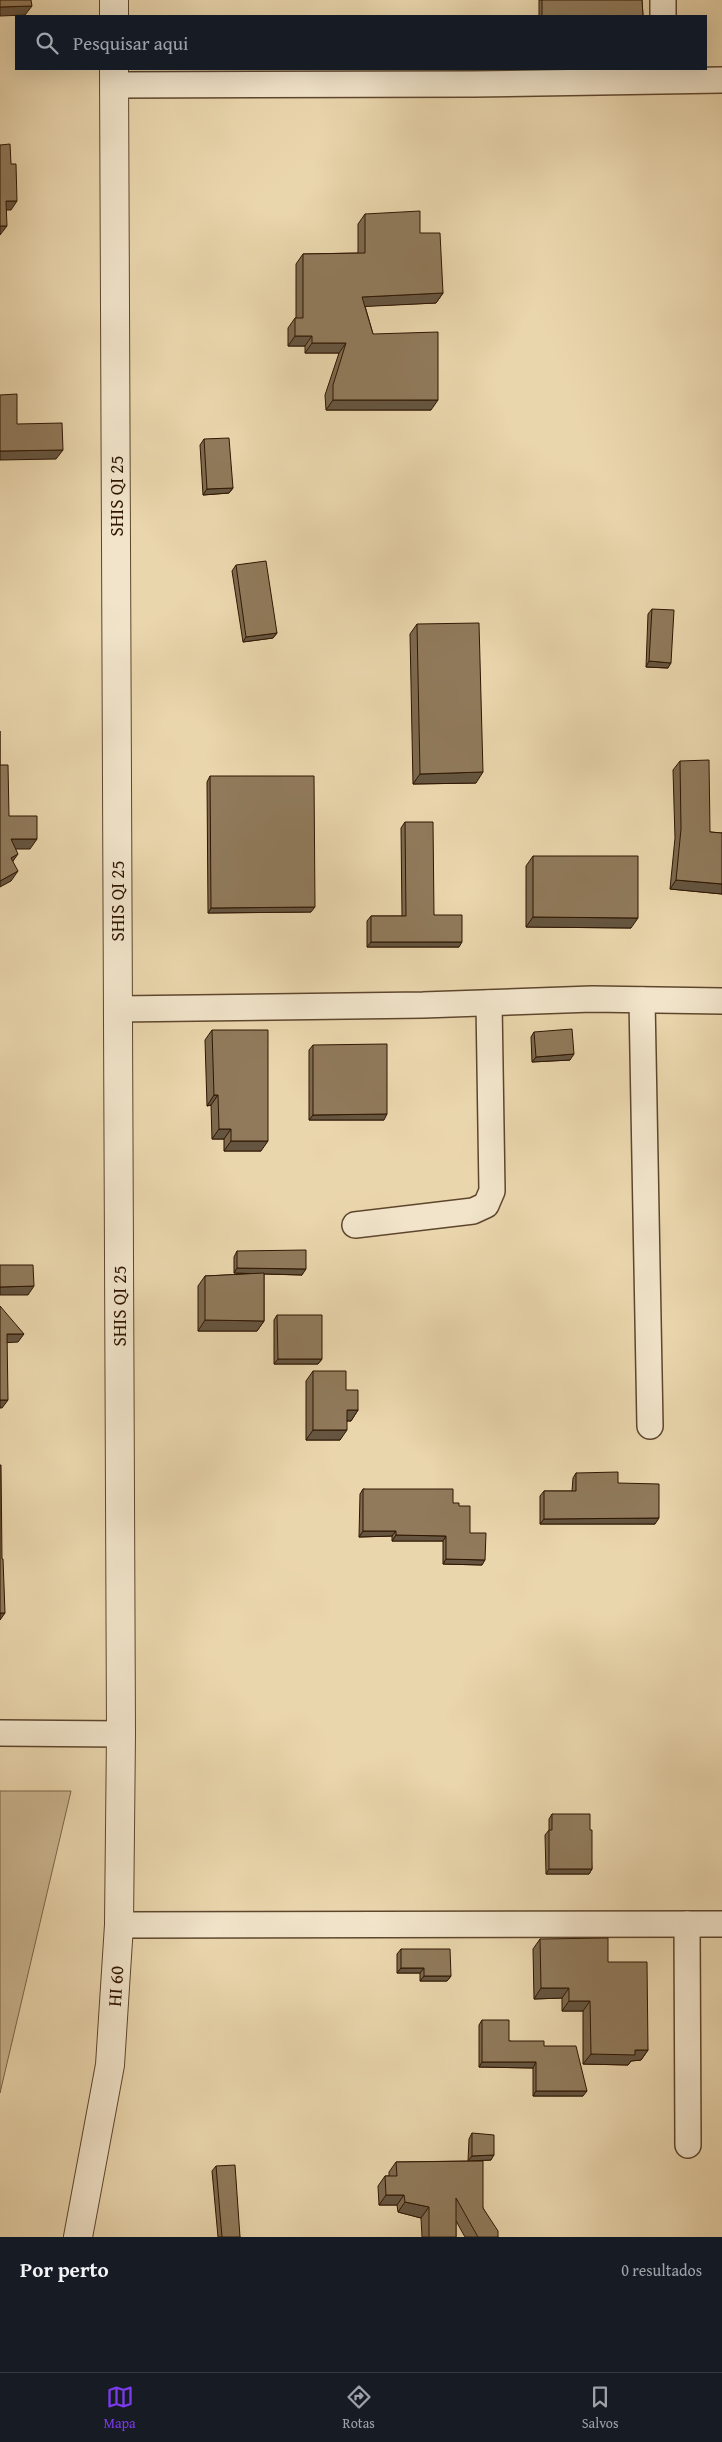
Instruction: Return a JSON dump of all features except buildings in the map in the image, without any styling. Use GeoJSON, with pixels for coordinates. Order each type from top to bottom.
{"type":"FeatureCollection","features":[{"type":"Feature","properties":{"kind":"street"},"geometry":{"type":"LineString","coordinates":[[114,0],[114,15]]}},
{"type":"Feature","properties":{"kind":"street"},"geometry":{"type":"LineString","coordinates":[[663,0],[663,15]]}},
{"type":"Feature","properties":{"kind":"street"},"geometry":{"type":"LineString","coordinates":[[114,77],[474,84],[661,74],[722,80]]}},
{"type":"Feature","properties":{"kind":"street","name":"SHIS QI 25"},"geometry":{"type":"LineString","coordinates":[[114,77],[121,1734]]}},
{"type":"Feature","properties":{"kind":"street"},"geometry":{"type":"LineString","coordinates":[[118,1009],[489,1003],[592,999],[722,1002]]}},
{"type":"Feature","properties":{"kind":"street"},"geometry":{"type":"LineString","coordinates":[[642,1000],[650,1426]]}},
{"type":"Feature","properties":{"kind":"street"},"geometry":{"type":"LineString","coordinates":[[355,1225],[473,1210],[486,1205],[492,1191],[489,1003]]}},
{"type":"Feature","properties":{"kind":"street"},"geometry":{"type":"LineString","coordinates":[[0,1733],[121,1734]]}},
{"type":"Feature","properties":{"kind":"street","name":"HI 60"},"geometry":{"type":"LineString","coordinates":[[78,2237],[110,2065],[119,1925],[121,1734]]}},
{"type":"Feature","properties":{"kind":"street"},"geometry":{"type":"LineString","coordinates":[[686,1924],[688,2145]]}},
{"type":"Feature","properties":{"kind":"street"},"geometry":{"type":"LineString","coordinates":[[119,1925],[722,1924]]}},
{"type":"Feature","properties":{"kind":"shaded area"},"geometry":{"type":"Polygon","coordinates":[[[0,1791],[71,1791],[0,2093],[0,1791]]]}}]}
